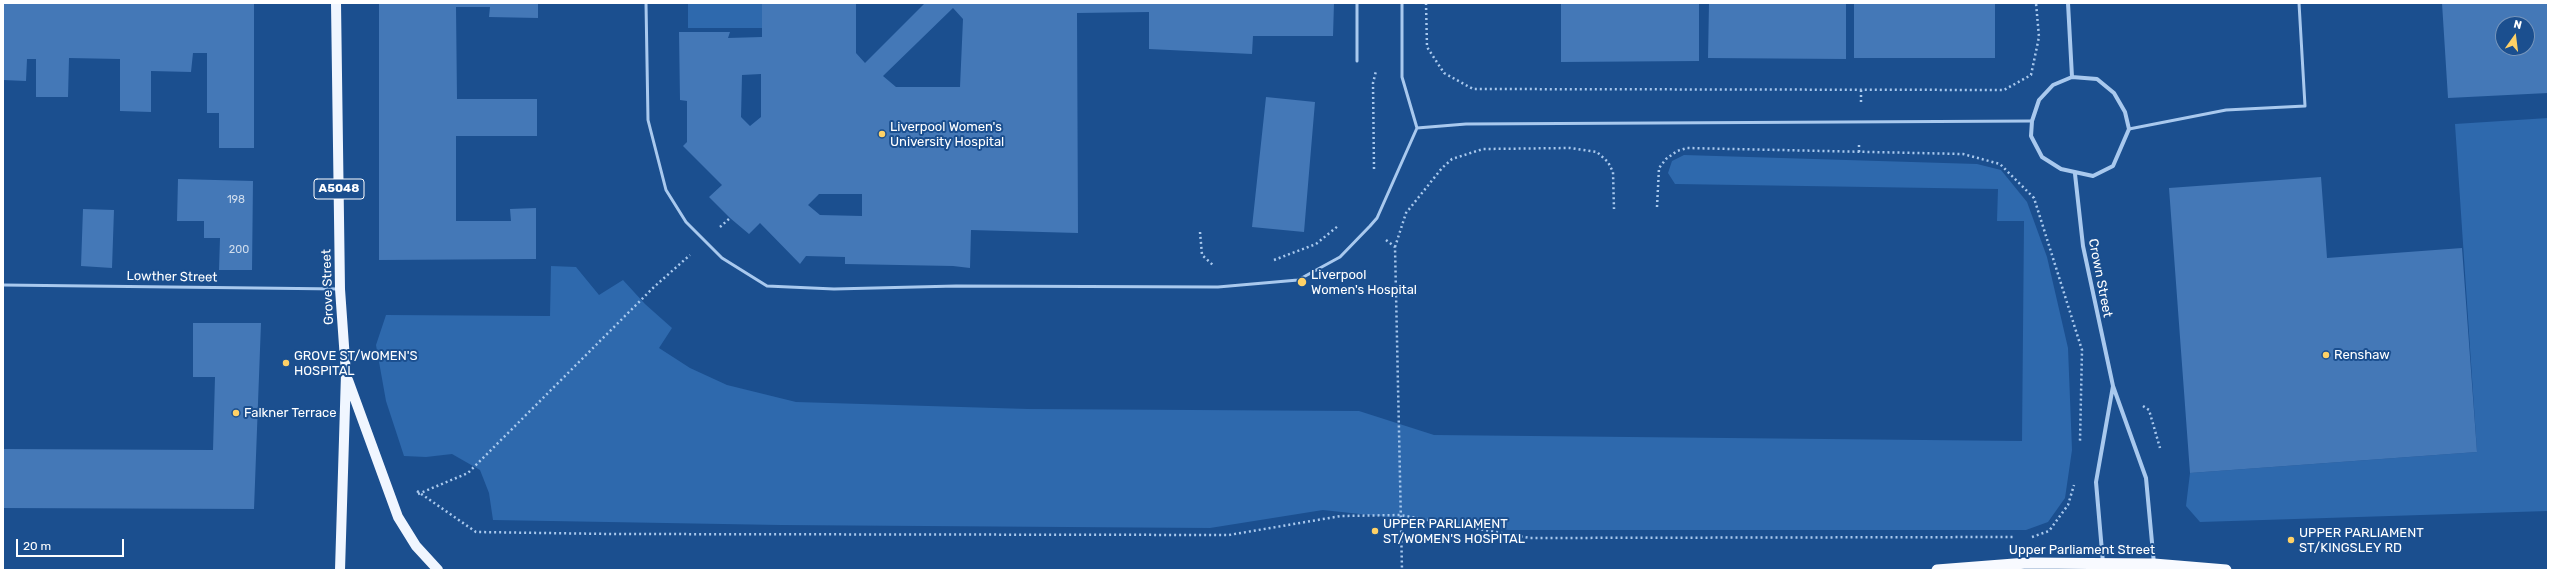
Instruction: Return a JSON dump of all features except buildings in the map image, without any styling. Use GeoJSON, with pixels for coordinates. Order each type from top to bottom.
{"type":"FeatureCollection","features":[{"type":"Feature","properties":{"kind":"highway","name":"Upper Parliament Street"},"geometry":{"type":"LineString","coordinates":[[1937,570],[1994,564],[2226,570]]}},
{"type":"Feature","properties":{"kind":"main road","name":"Grove Street"},"geometry":{"type":"LineString","coordinates":[[336,3],[340,289],[346,374],[340,570]]}},
{"type":"Feature","properties":{"kind":"main road"},"geometry":{"type":"LineString","coordinates":[[346,374],[398,517],[416,546],[438,570]]}},
{"type":"Feature","properties":{"kind":"street"},"geometry":{"type":"LineString","coordinates":[[2068,3],[2072,77]]}},
{"type":"Feature","properties":{"kind":"street"},"geometry":{"type":"LineString","coordinates":[[2072,77],[2097,79],[2114,93],[2125,112],[2129,129],[2113,166],[2092,176],[2075,174],[2061,169],[2042,158],[2032,136],[2032,121],[2040,100],[2053,85],[2072,77]]}},
{"type":"Feature","properties":{"kind":"street","name":"Crown Street"},"geometry":{"type":"LineString","coordinates":[[2075,174],[2083,246],[2113,386],[2146,478],[2153,567]]}},
{"type":"Feature","properties":{"kind":"street","name":"Crown Street"},"geometry":{"type":"LineString","coordinates":[[2105,566],[2096,482],[2113,386]]}},
{"type":"Feature","properties":{"kind":"lane"},"geometry":{"type":"LineString","coordinates":[[646,3],[648,120],[666,190],[686,222],[722,258],[767,286],[834,290],[956,286],[1211,287],[1298,280],[1340,257],[1377,218],[1417,128],[1402,77],[1402,3]]}},
{"type":"Feature","properties":{"kind":"lane"},"geometry":{"type":"LineString","coordinates":[[1357,3],[1357,60]]}},
{"type":"Feature","properties":{"kind":"lane"},"geometry":{"type":"LineString","coordinates":[[2129,129],[2226,110],[2305,106],[2298,3]]}},
{"type":"Feature","properties":{"kind":"lane"},"geometry":{"type":"LineString","coordinates":[[1417,128],[1466,124],[2032,121]]}},
{"type":"Feature","properties":{"kind":"lane","name":"Lowther Street"},"geometry":{"type":"LineString","coordinates":[[3,285],[340,289]]}},
{"type":"Feature","properties":{"kind":"path"},"geometry":{"type":"LineString","coordinates":[[1426,3],[1427,47],[1444,74],[1473,89],[1901,90],[2004,90],[2031,75],[2039,37],[2036,3]]}},
{"type":"Feature","properties":{"kind":"path"},"geometry":{"type":"LineString","coordinates":[[1374,172],[1373,83],[1376,69]]}},
{"type":"Feature","properties":{"kind":"path"},"geometry":{"type":"LineString","coordinates":[[1402,570],[1395,247],[1406,213],[1442,168],[1452,159],[1483,149],[1570,148],[1597,152],[1608,162],[1614,172],[1614,209]]}},
{"type":"Feature","properties":{"kind":"path"},"geometry":{"type":"LineString","coordinates":[[1657,207],[1659,168],[1666,159],[1676,151],[1687,148],[1963,154],[2000,164],[2034,198],[2082,350],[2080,442]]}},
{"type":"Feature","properties":{"kind":"path"},"geometry":{"type":"LineString","coordinates":[[418,494],[468,473],[654,287],[730,218]]}},
{"type":"Feature","properties":{"kind":"path"},"geometry":{"type":"LineString","coordinates":[[1269,262],[1316,244],[1344,221]]}},
{"type":"Feature","properties":{"kind":"path"},"geometry":{"type":"LineString","coordinates":[[1200,232],[1202,255],[1214,266],[1218,266]]}},
{"type":"Feature","properties":{"kind":"path"},"geometry":{"type":"LineString","coordinates":[[1382,237],[1395,247]]}},
{"type":"Feature","properties":{"kind":"path"},"geometry":{"type":"LineString","coordinates":[[2026,537],[2049,531],[2068,505],[2075,478]]}},
{"type":"Feature","properties":{"kind":"path"},"geometry":{"type":"LineString","coordinates":[[415,487],[418,494],[476,532],[611,534],[1230,535],[1341,516],[1400,515],[1530,538],[2018,537]]}},
{"type":"Feature","properties":{"kind":"shaded area"},"geometry":{"type":"Polygon","coordinates":[[[688,3],[762,3],[762,28],[688,28],[688,3]]]}},
{"type":"Feature","properties":{"kind":"shaded area"},"geometry":{"type":"Polygon","coordinates":[[[2548,118],[2548,511],[2200,522],[2186,506],[2190,473],[2477,452],[2455,124],[2548,118]]]}},
{"type":"Feature","properties":{"kind":"shaded area"},"geometry":{"type":"Polygon","coordinates":[[[1684,155],[1977,164],[2001,170],[2027,202],[2047,257],[2068,348],[2072,450],[2065,498],[2048,522],[2026,530],[1509,530],[1323,510],[1210,528],[780,525],[493,520],[489,493],[480,470],[452,454],[426,457],[404,456],[386,401],[376,345],[386,315],[550,316],[551,266],[576,267],[599,295],[623,280],[645,304],[672,328],[659,348],[690,368],[727,385],[796,402],[1028,409],[1359,411],[1434,435],[2022,441],[2024,221],[1997,221],[1998,189],[1675,184],[1668,173],[1672,161],[1684,155]]]}},
{"type":"Feature","properties":{"kind":"place","name":"Liverpool Women's University Hospital"},"geometry":{"type":"Point","coordinates":[882,134]}},
{"type":"Feature","properties":{"kind":"place","name":"Liverpool Women's Hospital"},"geometry":{"type":"Point","coordinates":[1302,282]}},
{"type":"Feature","properties":{"kind":"place","name":"Renshaw"},"geometry":{"type":"Point","coordinates":[2326,355]}},
{"type":"Feature","properties":{"kind":"place","name":"GROVE ST/WOMEN'S HOSPITAL"},"geometry":{"type":"Point","coordinates":[286,363]}},
{"type":"Feature","properties":{"kind":"place","name":"Falkner Terrace"},"geometry":{"type":"Point","coordinates":[236,413]}},
{"type":"Feature","properties":{"kind":"place","name":"UPPER PARLIAMENT ST/WOMEN'S HOSPITAL"},"geometry":{"type":"Point","coordinates":[1375,531]}},
{"type":"Feature","properties":{"kind":"place","name":"UPPER PARLIAMENT ST/KINGSLEY RD"},"geometry":{"type":"Point","coordinates":[2291,540]}}]}
